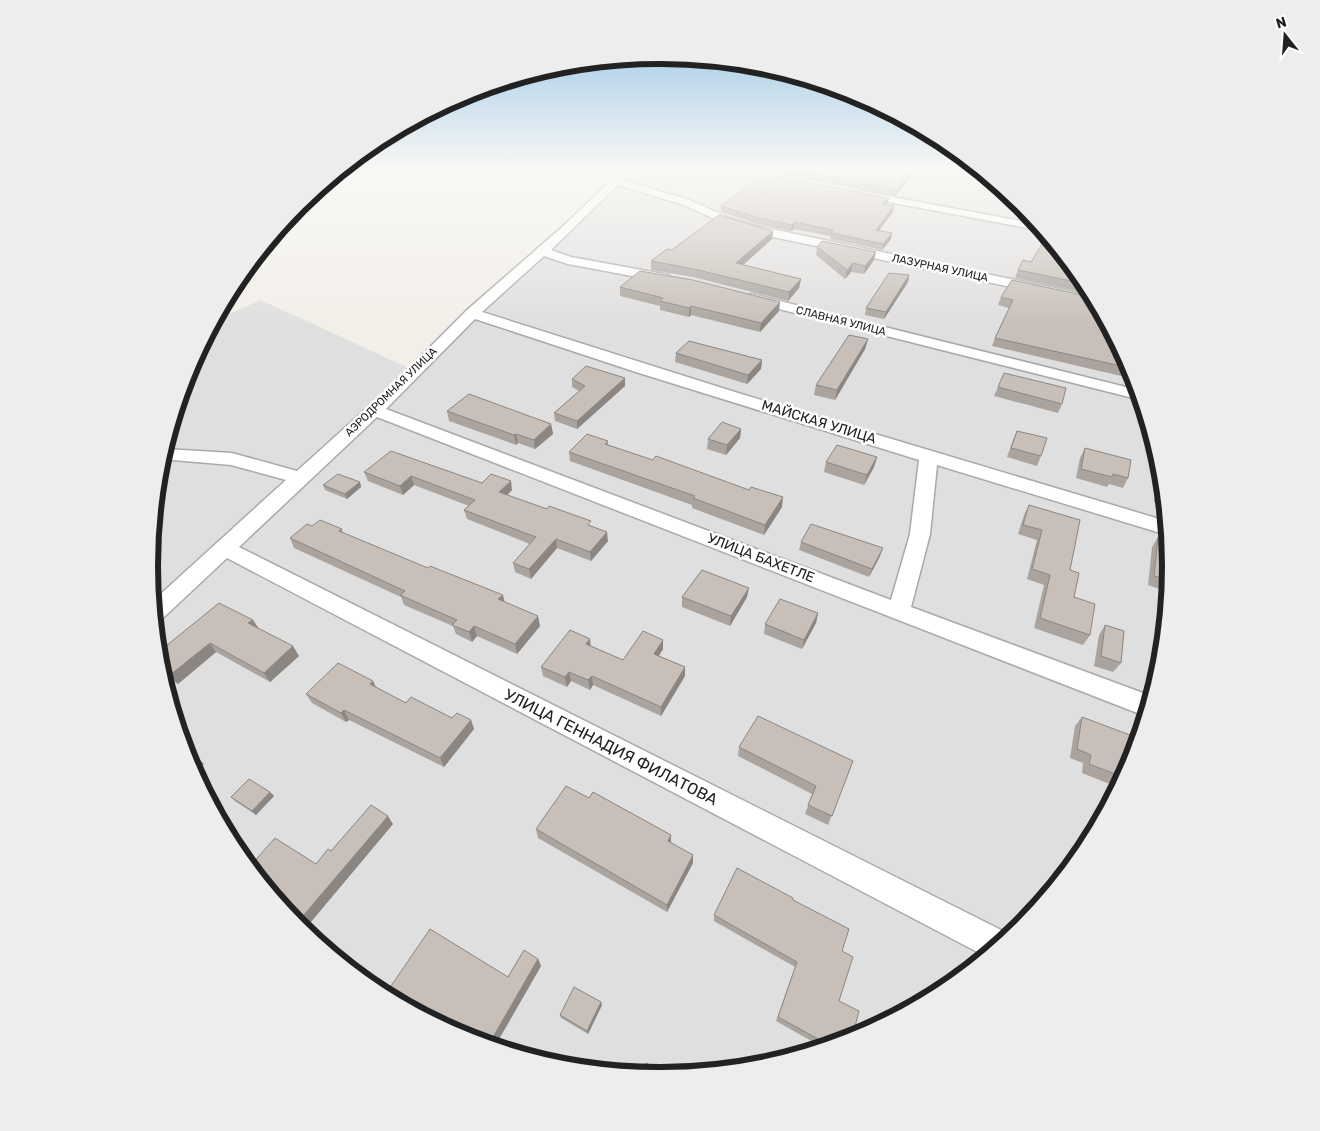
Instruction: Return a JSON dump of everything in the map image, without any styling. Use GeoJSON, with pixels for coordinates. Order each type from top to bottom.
{"type":"FeatureCollection","features":[{"type":"Feature","properties":{"kind":"street","name":"АЭРОДРОМНАЯ УЛИЦА"},"geometry":{"type":"LineString","coordinates":[[160,607],[374,410],[472,313],[543,251],[572,223]]}},
{"type":"Feature","properties":{"kind":"street","name":"ЛАЗУРНАЯ УЛИЦА"},"geometry":{"type":"LineString","coordinates":[[734,223],[754,229],[1085,299]]}},
{"type":"Feature","properties":{"kind":"street"},"geometry":{"type":"LineString","coordinates":[[1012,223],[1029,226]]}},
{"type":"Feature","properties":{"kind":"street"},"geometry":{"type":"LineString","coordinates":[[543,251],[568,260],[674,280]]}},
{"type":"Feature","properties":{"kind":"street","name":"СЛАВНАЯ УЛИЦА"},"geometry":{"type":"LineString","coordinates":[[740,295],[1131,393]]}},
{"type":"Feature","properties":{"kind":"street","name":"МАЙСКАЯ УЛИЦА"},"geometry":{"type":"LineString","coordinates":[[472,313],[929,456],[1160,526]]}},
{"type":"Feature","properties":{"kind":"street","name":"УЛИЦА БАХЕТЛЕ"},"geometry":{"type":"LineString","coordinates":[[374,410],[1142,704]]}},
{"type":"Feature","properties":{"kind":"street"},"geometry":{"type":"LineString","coordinates":[[171,455],[232,459],[300,478]]}},
{"type":"Feature","properties":{"kind":"street"},"geometry":{"type":"LineString","coordinates":[[899,611],[920,534],[929,456]]}},
{"type":"Feature","properties":{"kind":"street","name":"УЛИЦА ГЕННАДИЯ ФИЛАТОВА"},"geometry":{"type":"LineString","coordinates":[[224,548],[991,943]]}},
{"type":"Feature","properties":{"kind":"shaded area"},"geometry":{"type":"Polygon","coordinates":[[[571,223],[1026,223],[1058,260],[1077,287],[1095,315],[1124,373],[1145,436],[1152,468],[1161,533],[1161,598],[1152,663],[1145,695],[1124,758],[1110,787],[1095,816],[1058,871],[1015,920],[991,943],[939,983],[911,1000],[882,1016],[821,1041],[758,1058],[725,1063],[693,1066],[627,1066],[562,1058],[530,1050],[499,1041],[438,1016],[381,983],[355,964],[305,920],[262,871],[225,816],[196,758],[175,695],[168,663],[159,598],[159,533],[168,468],[175,436],[196,373],[225,316],[261,300],[415,371],[571,223]]]}},
{"type":"Feature","properties":{"kind":"building"},"geometry":{"type":"Polygon","coordinates":[[[709,223],[745,223],[773,231],[736,263],[801,279],[789,292],[694,269],[651,261],[667,249],[672,250],[709,223]]]}},
{"type":"Feature","properties":{"kind":"building"},"geometry":{"type":"Polygon","coordinates":[[[799,223],[881,223],[876,230],[892,233],[883,244],[831,233],[833,230],[799,223]]]}},
{"type":"Feature","properties":{"kind":"building"},"geometry":{"type":"Polygon","coordinates":[[[822,241],[876,252],[865,266],[853,263],[847,270],[817,247],[822,241]]]}},
{"type":"Feature","properties":{"kind":"building"},"geometry":{"type":"Polygon","coordinates":[[[1043,242],[1073,282],[1018,270],[1023,260],[1031,262],[1043,242]]]}},
{"type":"Feature","properties":{"kind":"building"},"geometry":{"type":"Polygon","coordinates":[[[640,271],[693,280],[780,302],[761,323],[691,306],[689,308],[660,301],[663,298],[620,287],[640,271]]]}},
{"type":"Feature","properties":{"kind":"building"},"geometry":{"type":"Polygon","coordinates":[[[889,273],[909,275],[886,312],[866,308],[889,273]]]}},
{"type":"Feature","properties":{"kind":"building"},"geometry":{"type":"Polygon","coordinates":[[[1012,280],[1082,295],[1095,315],[1121,366],[995,338],[1013,300],[1001,297],[1012,280]]]}},
{"type":"Feature","properties":{"kind":"building"},"geometry":{"type":"Polygon","coordinates":[[[849,335],[868,339],[837,390],[816,385],[849,335]]]}},
{"type":"Feature","properties":{"kind":"building"},"geometry":{"type":"Polygon","coordinates":[[[689,341],[762,360],[748,375],[676,353],[689,341]]]}},
{"type":"Feature","properties":{"kind":"building"},"geometry":{"type":"Polygon","coordinates":[[[586,366],[625,378],[577,421],[554,413],[585,386],[572,379],[586,366]]]}},
{"type":"Feature","properties":{"kind":"building"},"geometry":{"type":"Polygon","coordinates":[[[1004,373],[1066,388],[1062,404],[998,387],[1004,373]]]}},
{"type":"Feature","properties":{"kind":"building"},"geometry":{"type":"Polygon","coordinates":[[[469,394],[551,424],[534,440],[514,435],[447,411],[469,394]]]}},
{"type":"Feature","properties":{"kind":"building"},"geometry":{"type":"Polygon","coordinates":[[[722,422],[741,429],[727,445],[708,439],[722,422]]]}},
{"type":"Feature","properties":{"kind":"building"},"geometry":{"type":"Polygon","coordinates":[[[1017,431],[1047,438],[1041,456],[1011,448],[1017,431]]]}},
{"type":"Feature","properties":{"kind":"building"},"geometry":{"type":"Polygon","coordinates":[[[587,434],[608,441],[605,444],[653,460],[656,456],[749,490],[751,487],[783,497],[765,525],[693,498],[695,496],[569,452],[587,434]]]}},
{"type":"Feature","properties":{"kind":"building"},"geometry":{"type":"Polygon","coordinates":[[[837,445],[877,457],[867,475],[826,462],[837,445]]]}},
{"type":"Feature","properties":{"kind":"building"},"geometry":{"type":"Polygon","coordinates":[[[1085,448],[1131,460],[1128,478],[1113,474],[1112,477],[1081,469],[1085,448]]]}},
{"type":"Feature","properties":{"kind":"building"},"geometry":{"type":"Polygon","coordinates":[[[391,451],[482,483],[491,474],[511,481],[499,492],[547,509],[549,506],[591,521],[588,525],[607,532],[590,552],[556,539],[529,569],[513,563],[536,537],[464,510],[475,500],[411,476],[400,486],[364,472],[391,451]]]}},
{"type":"Feature","properties":{"kind":"building"},"geometry":{"type":"Polygon","coordinates":[[[338,474],[360,482],[345,494],[323,485],[338,474]]]}},
{"type":"Feature","properties":{"kind":"building"},"geometry":{"type":"Polygon","coordinates":[[[1029,505],[1080,520],[1070,570],[1079,573],[1074,597],[1095,604],[1090,635],[1040,618],[1050,575],[1032,569],[1042,530],[1023,525],[1029,505]]]}},
{"type":"Feature","properties":{"kind":"building"},"geometry":{"type":"Polygon","coordinates":[[[320,520],[342,529],[339,531],[428,568],[430,566],[503,595],[498,599],[538,616],[515,644],[474,626],[469,632],[452,625],[457,620],[400,595],[405,591],[290,538],[307,524],[312,526],[320,520]]]}},
{"type":"Feature","properties":{"kind":"building"},"geometry":{"type":"Polygon","coordinates":[[[811,524],[883,548],[872,569],[801,542],[811,524]]]}},
{"type":"Feature","properties":{"kind":"building"},"geometry":{"type":"Polygon","coordinates":[[[1158,537],[1161,538],[1162,578],[1154,576],[1158,537]]]}},
{"type":"Feature","properties":{"kind":"building"},"geometry":{"type":"Polygon","coordinates":[[[702,570],[749,588],[731,616],[682,597],[702,570]]]}},
{"type":"Feature","properties":{"kind":"building"},"geometry":{"type":"Polygon","coordinates":[[[780,599],[818,613],[804,640],[765,624],[780,599]]]}},
{"type":"Feature","properties":{"kind":"building"},"geometry":{"type":"Polygon","coordinates":[[[219,603],[253,620],[248,623],[293,646],[264,673],[210,643],[171,675],[166,646],[219,603]]]}},
{"type":"Feature","properties":{"kind":"building"},"geometry":{"type":"Polygon","coordinates":[[[1105,625],[1124,631],[1121,663],[1101,656],[1105,625]]]}},
{"type":"Feature","properties":{"kind":"building"},"geometry":{"type":"Polygon","coordinates":[[[570,630],[590,639],[586,644],[623,660],[643,631],[663,640],[654,654],[685,667],[661,707],[592,676],[588,680],[569,672],[565,677],[541,667],[570,630]]]}},
{"type":"Feature","properties":{"kind":"building"},"geometry":{"type":"Polygon","coordinates":[[[338,663],[373,681],[370,684],[406,703],[411,697],[452,718],[457,713],[471,720],[440,758],[344,710],[341,713],[306,694],[338,663]]]}},
{"type":"Feature","properties":{"kind":"building"},"geometry":{"type":"Polygon","coordinates":[[[758,716],[853,761],[832,816],[808,805],[816,786],[739,747],[758,716]]]}},
{"type":"Feature","properties":{"kind":"building"},"geometry":{"type":"Polygon","coordinates":[[[1082,717],[1132,736],[1116,774],[1089,764],[1091,755],[1077,749],[1082,717]]]}},
{"type":"Feature","properties":{"kind":"building"},"geometry":{"type":"Polygon","coordinates":[[[249,779],[270,792],[252,811],[231,797],[249,779]]]}},
{"type":"Feature","properties":{"kind":"building"},"geometry":{"type":"Polygon","coordinates":[[[566,786],[589,798],[593,792],[671,835],[668,841],[693,855],[667,905],[536,829],[566,786]]]}},
{"type":"Feature","properties":{"kind":"building"},"geometry":{"type":"Polygon","coordinates":[[[371,805],[388,816],[303,916],[283,896],[255,861],[275,838],[316,864],[328,849],[331,851],[371,805]]]}},
{"type":"Feature","properties":{"kind":"building"},"geometry":{"type":"Polygon","coordinates":[[[737,868],[849,929],[842,951],[853,957],[839,1001],[859,1011],[855,1028],[821,1041],[778,1017],[797,962],[714,915],[737,868]]]}},
{"type":"Feature","properties":{"kind":"building"},"geometry":{"type":"Polygon","coordinates":[[[430,929],[508,977],[524,950],[538,959],[492,1038],[438,1016],[391,986],[430,929]]]}},
{"type":"Feature","properties":{"kind":"building"},"geometry":{"type":"Polygon","coordinates":[[[574,987],[601,1002],[587,1031],[560,1015],[574,987]]]}}]}
